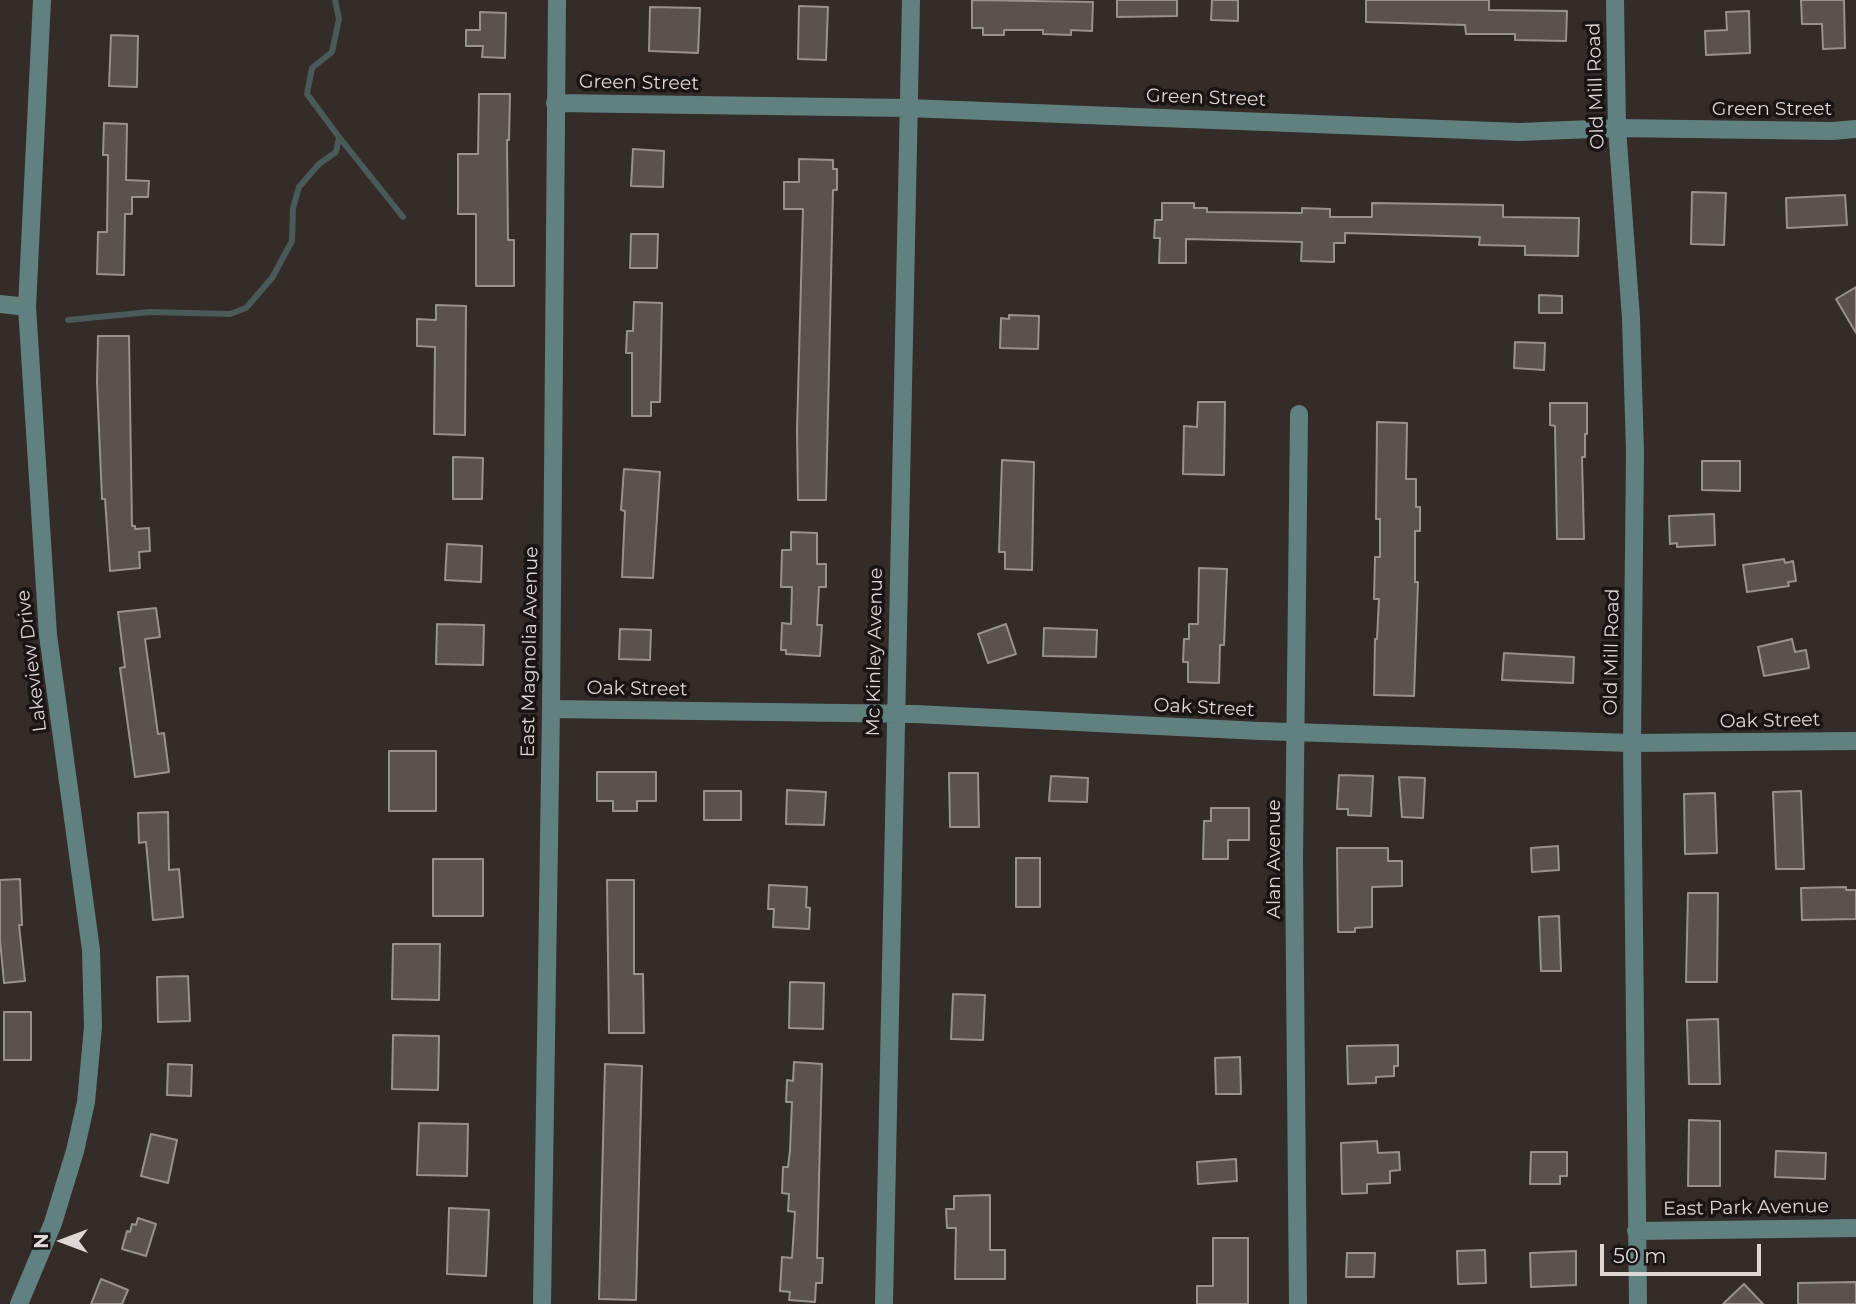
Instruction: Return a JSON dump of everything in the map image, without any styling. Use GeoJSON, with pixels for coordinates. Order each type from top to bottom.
{"type":"FeatureCollection","features":[{"type":"Feature","properties":{"kind":"street","name":"Lakeview Drive"},"geometry":{"type":"LineString","coordinates":[[19,1304],[53,1223],[75,1151],[86,1102],[93,1027],[91,950],[48,635],[27,307],[41,0]]}},
{"type":"Feature","properties":{"kind":"street","name":"East Magnolia Avenue"},"geometry":{"type":"LineString","coordinates":[[542,1304],[551,709],[556,0]]}},
{"type":"Feature","properties":{"kind":"street","name":"Mc Kinley Avenue"},"geometry":{"type":"LineString","coordinates":[[884,1304],[894,713],[911,0]]}},
{"type":"Feature","properties":{"kind":"street","name":"Old Mill Road"},"geometry":{"type":"LineString","coordinates":[[1615,0],[1617,128],[1631,318],[1635,452],[1632,743],[1639,1304]]}},
{"type":"Feature","properties":{"kind":"street","name":"Green Street"},"geometry":{"type":"LineString","coordinates":[[555,103],[908,108],[1518,131],[1617,128],[1805,131],[1856,129]]}},
{"type":"Feature","properties":{"kind":"street"},"geometry":{"type":"LineString","coordinates":[[0,304],[27,307]]}},
{"type":"Feature","properties":{"kind":"street","name":"Alan Avenue"},"geometry":{"type":"LineString","coordinates":[[1298,1304],[1294,872],[1299,414]]}},
{"type":"Feature","properties":{"kind":"street","name":"Oak Street"},"geometry":{"type":"LineString","coordinates":[[551,709],[894,713],[1297,733],[1632,743],[1856,741]]}},
{"type":"Feature","properties":{"kind":"street","name":"East Park Avenue"},"geometry":{"type":"LineString","coordinates":[[1636,1231],[1856,1228]]}},
{"type":"Feature","properties":{"kind":"building"},"geometry":{"type":"Polygon","coordinates":[[[972,0],[1093,2],[1092,31],[1071,30],[1071,35],[1043,34],[1043,30],[1004,30],[1004,35],[983,35],[983,28],[972,28],[972,0]]]}},
{"type":"Feature","properties":{"kind":"building"},"geometry":{"type":"Polygon","coordinates":[[[1117,0],[1177,0],[1177,16],[1117,17],[1117,0]]]}},
{"type":"Feature","properties":{"kind":"building"},"geometry":{"type":"Polygon","coordinates":[[[1212,0],[1238,0],[1238,21],[1211,20],[1212,0]]]}},
{"type":"Feature","properties":{"kind":"building"},"geometry":{"type":"Polygon","coordinates":[[[1366,0],[1489,0],[1489,10],[1567,11],[1566,41],[1515,40],[1515,34],[1466,34],[1465,25],[1366,22],[1366,0]]]}},
{"type":"Feature","properties":{"kind":"building"},"geometry":{"type":"Polygon","coordinates":[[[1801,0],[1844,0],[1845,48],[1823,49],[1822,24],[1802,24],[1801,0]]]}},
{"type":"Feature","properties":{"kind":"building"},"geometry":{"type":"Polygon","coordinates":[[[799,6],[828,7],[826,60],[798,59],[799,6]]]}},
{"type":"Feature","properties":{"kind":"building"},"geometry":{"type":"Polygon","coordinates":[[[650,7],[700,8],[698,53],[649,51],[650,7]]]}},
{"type":"Feature","properties":{"kind":"building"},"geometry":{"type":"Polygon","coordinates":[[[1749,11],[1750,53],[1706,55],[1705,31],[1727,30],[1726,12],[1749,11]]]}},
{"type":"Feature","properties":{"kind":"building"},"geometry":{"type":"Polygon","coordinates":[[[480,12],[506,13],[505,58],[482,57],[483,46],[466,46],[466,30],[480,30],[480,12]]]}},
{"type":"Feature","properties":{"kind":"building"},"geometry":{"type":"Polygon","coordinates":[[[111,35],[138,36],[137,87],[109,86],[111,35]]]}},
{"type":"Feature","properties":{"kind":"building"},"geometry":{"type":"Polygon","coordinates":[[[479,94],[510,94],[507,140],[508,240],[514,240],[514,286],[476,286],[476,214],[458,214],[458,154],[478,154],[479,94]]]}},
{"type":"Feature","properties":{"kind":"building"},"geometry":{"type":"Polygon","coordinates":[[[104,123],[127,124],[126,180],[149,181],[148,197],[132,197],[132,214],[125,214],[124,275],[97,274],[98,232],[107,232],[108,155],[103,155],[104,123]]]}},
{"type":"Feature","properties":{"kind":"building"},"geometry":{"type":"Polygon","coordinates":[[[633,149],[664,151],[663,187],[631,186],[633,149]]]}},
{"type":"Feature","properties":{"kind":"building"},"geometry":{"type":"Polygon","coordinates":[[[799,159],[833,160],[833,169],[837,169],[837,190],[833,190],[826,500],[798,500],[797,430],[803,209],[784,209],[784,182],[799,182],[799,159]]]}},
{"type":"Feature","properties":{"kind":"building"},"geometry":{"type":"Polygon","coordinates":[[[1692,192],[1726,193],[1724,245],[1691,244],[1692,192]]]}},
{"type":"Feature","properties":{"kind":"building"},"geometry":{"type":"Polygon","coordinates":[[[1845,195],[1847,225],[1787,228],[1786,198],[1845,195]]]}},
{"type":"Feature","properties":{"kind":"building"},"geometry":{"type":"Polygon","coordinates":[[[1162,203],[1194,203],[1194,208],[1207,208],[1207,212],[1302,213],[1302,208],[1330,209],[1330,217],[1372,217],[1372,203],[1503,205],[1503,217],[1579,218],[1578,256],[1525,255],[1525,246],[1479,245],[1480,237],[1345,233],[1345,243],[1334,243],[1334,262],[1301,261],[1302,242],[1186,239],[1186,263],[1159,263],[1160,238],[1154,238],[1155,220],[1162,220],[1162,203]]]}},
{"type":"Feature","properties":{"kind":"building"},"geometry":{"type":"Polygon","coordinates":[[[631,234],[658,234],[657,268],[630,268],[631,234]]]}},
{"type":"Feature","properties":{"kind":"building"},"geometry":{"type":"Polygon","coordinates":[[[1856,287],[1856,333],[1836,299],[1856,287]]]}},
{"type":"Feature","properties":{"kind":"building"},"geometry":{"type":"Polygon","coordinates":[[[1539,295],[1562,296],[1562,313],[1539,313],[1539,295]]]}},
{"type":"Feature","properties":{"kind":"building"},"geometry":{"type":"Polygon","coordinates":[[[634,302],[662,303],[660,402],[651,402],[651,416],[632,416],[632,353],[626,353],[627,331],[633,331],[634,302]]]}},
{"type":"Feature","properties":{"kind":"building"},"geometry":{"type":"Polygon","coordinates":[[[436,305],[466,306],[465,435],[434,434],[435,347],[417,346],[417,319],[436,320],[436,305]]]}},
{"type":"Feature","properties":{"kind":"building"},"geometry":{"type":"Polygon","coordinates":[[[1009,315],[1039,316],[1038,349],[1000,348],[1001,318],[1009,319],[1009,315]]]}},
{"type":"Feature","properties":{"kind":"building"},"geometry":{"type":"Polygon","coordinates":[[[98,336],[129,336],[132,526],[135,526],[135,529],[149,528],[150,551],[139,552],[140,568],[110,571],[105,499],[102,499],[97,382],[98,336]]]}},
{"type":"Feature","properties":{"kind":"building"},"geometry":{"type":"Polygon","coordinates":[[[1515,342],[1545,343],[1544,370],[1514,368],[1515,342]]]}},
{"type":"Feature","properties":{"kind":"building"},"geometry":{"type":"Polygon","coordinates":[[[1198,402],[1225,402],[1224,475],[1183,474],[1184,426],[1197,427],[1198,402]]]}},
{"type":"Feature","properties":{"kind":"building"},"geometry":{"type":"Polygon","coordinates":[[[1550,403],[1587,403],[1585,457],[1582,457],[1584,539],[1557,539],[1555,426],[1550,425],[1550,403]]]}},
{"type":"Feature","properties":{"kind":"building"},"geometry":{"type":"Polygon","coordinates":[[[1377,422],[1407,423],[1406,479],[1416,479],[1416,507],[1420,507],[1420,531],[1415,531],[1415,582],[1418,582],[1414,696],[1374,695],[1379,599],[1374,599],[1375,557],[1380,557],[1380,519],[1376,519],[1377,422]]]}},
{"type":"Feature","properties":{"kind":"building"},"geometry":{"type":"Polygon","coordinates":[[[453,457],[483,458],[482,499],[453,499],[453,457]]]}},
{"type":"Feature","properties":{"kind":"building"},"geometry":{"type":"Polygon","coordinates":[[[1002,460],[1034,462],[1032,570],[1005,569],[1005,552],[999,552],[1002,460]]]}},
{"type":"Feature","properties":{"kind":"building"},"geometry":{"type":"Polygon","coordinates":[[[1702,461],[1740,461],[1740,491],[1702,490],[1702,461]]]}},
{"type":"Feature","properties":{"kind":"building"},"geometry":{"type":"Polygon","coordinates":[[[624,469],[660,472],[653,578],[622,577],[625,511],[621,510],[624,469]]]}},
{"type":"Feature","properties":{"kind":"building"},"geometry":{"type":"Polygon","coordinates":[[[1714,514],[1715,545],[1677,547],[1677,543],[1670,544],[1669,516],[1714,514]]]}},
{"type":"Feature","properties":{"kind":"building"},"geometry":{"type":"Polygon","coordinates":[[[791,532],[817,533],[817,564],[826,564],[826,587],[819,587],[817,625],[822,625],[820,656],[786,654],[786,650],[781,650],[782,623],[791,624],[792,587],[781,587],[782,550],[791,550],[791,532]]]}},
{"type":"Feature","properties":{"kind":"building"},"geometry":{"type":"Polygon","coordinates":[[[447,544],[482,546],[481,582],[445,580],[447,544]]]}},
{"type":"Feature","properties":{"kind":"building"},"geometry":{"type":"Polygon","coordinates":[[[1784,559],[1785,563],[1793,561],[1796,581],[1788,582],[1789,586],[1747,592],[1743,565],[1784,559]]]}},
{"type":"Feature","properties":{"kind":"building"},"geometry":{"type":"Polygon","coordinates":[[[1199,568],[1227,569],[1224,645],[1220,645],[1219,683],[1188,682],[1188,662],[1183,662],[1184,639],[1189,639],[1189,624],[1198,624],[1199,568]]]}},
{"type":"Feature","properties":{"kind":"building"},"geometry":{"type":"Polygon","coordinates":[[[156,608],[160,637],[145,639],[158,734],[164,733],[169,772],[135,777],[120,668],[125,667],[118,612],[156,608]]]}},
{"type":"Feature","properties":{"kind":"building"},"geometry":{"type":"Polygon","coordinates":[[[437,624],[484,625],[483,665],[436,664],[437,624]]]}},
{"type":"Feature","properties":{"kind":"building"},"geometry":{"type":"Polygon","coordinates":[[[1006,624],[1016,654],[988,663],[978,634],[1006,624]]]}},
{"type":"Feature","properties":{"kind":"building"},"geometry":{"type":"Polygon","coordinates":[[[1044,628],[1097,630],[1096,657],[1043,656],[1044,628]]]}},
{"type":"Feature","properties":{"kind":"building"},"geometry":{"type":"Polygon","coordinates":[[[620,629],[651,630],[650,660],[619,659],[620,629]]]}},
{"type":"Feature","properties":{"kind":"building"},"geometry":{"type":"Polygon","coordinates":[[[1792,639],[1795,652],[1806,650],[1809,668],[1764,676],[1758,647],[1792,639]]]}},
{"type":"Feature","properties":{"kind":"building"},"geometry":{"type":"Polygon","coordinates":[[[1504,653],[1574,657],[1573,683],[1502,680],[1504,653]]]}},
{"type":"Feature","properties":{"kind":"building"},"geometry":{"type":"Polygon","coordinates":[[[389,751],[436,751],[436,811],[389,811],[389,751]]]}},
{"type":"Feature","properties":{"kind":"building"},"geometry":{"type":"Polygon","coordinates":[[[597,772],[656,772],[656,801],[637,801],[637,811],[613,811],[613,801],[597,801],[597,772]]]}},
{"type":"Feature","properties":{"kind":"building"},"geometry":{"type":"Polygon","coordinates":[[[949,773],[978,773],[979,827],[950,827],[949,773]]]}},
{"type":"Feature","properties":{"kind":"building"},"geometry":{"type":"Polygon","coordinates":[[[1339,775],[1373,776],[1371,816],[1348,815],[1348,809],[1337,809],[1339,775]]]}},
{"type":"Feature","properties":{"kind":"building"},"geometry":{"type":"Polygon","coordinates":[[[1051,776],[1088,778],[1087,802],[1049,801],[1051,776]]]}},
{"type":"Feature","properties":{"kind":"building"},"geometry":{"type":"Polygon","coordinates":[[[1399,777],[1425,778],[1423,818],[1402,817],[1399,777]]]}},
{"type":"Feature","properties":{"kind":"building"},"geometry":{"type":"Polygon","coordinates":[[[787,790],[826,792],[824,825],[786,824],[787,790]]]}},
{"type":"Feature","properties":{"kind":"building"},"geometry":{"type":"Polygon","coordinates":[[[704,791],[741,791],[741,820],[704,820],[704,791]]]}},
{"type":"Feature","properties":{"kind":"building"},"geometry":{"type":"Polygon","coordinates":[[[1801,791],[1804,869],[1776,869],[1773,792],[1801,791]]]}},
{"type":"Feature","properties":{"kind":"building"},"geometry":{"type":"Polygon","coordinates":[[[1715,793],[1717,853],[1685,854],[1684,794],[1715,793]]]}},
{"type":"Feature","properties":{"kind":"building"},"geometry":{"type":"Polygon","coordinates":[[[1211,808],[1249,808],[1249,840],[1228,840],[1228,859],[1203,859],[1204,821],[1211,821],[1211,808]]]}},
{"type":"Feature","properties":{"kind":"building"},"geometry":{"type":"Polygon","coordinates":[[[168,812],[169,870],[179,869],[183,917],[153,920],[146,842],[139,843],[138,813],[168,812]]]}},
{"type":"Feature","properties":{"kind":"building"},"geometry":{"type":"Polygon","coordinates":[[[1558,846],[1559,870],[1532,872],[1531,848],[1558,846]]]}},
{"type":"Feature","properties":{"kind":"building"},"geometry":{"type":"Polygon","coordinates":[[[1337,848],[1388,848],[1388,861],[1402,861],[1402,886],[1372,887],[1372,927],[1355,928],[1355,932],[1338,932],[1337,848]]]}},
{"type":"Feature","properties":{"kind":"building"},"geometry":{"type":"Polygon","coordinates":[[[1016,858],[1040,858],[1040,907],[1016,907],[1016,858]]]}},
{"type":"Feature","properties":{"kind":"building"},"geometry":{"type":"Polygon","coordinates":[[[433,859],[483,859],[483,916],[433,916],[433,859]]]}},
{"type":"Feature","properties":{"kind":"building"},"geometry":{"type":"Polygon","coordinates":[[[20,879],[22,925],[19,925],[25,981],[4,983],[0,940],[0,880],[20,879]]]}},
{"type":"Feature","properties":{"kind":"building"},"geometry":{"type":"Polygon","coordinates":[[[607,880],[634,880],[634,974],[643,974],[644,1033],[609,1033],[607,880]]]}},
{"type":"Feature","properties":{"kind":"building"},"geometry":{"type":"Polygon","coordinates":[[[769,885],[807,887],[809,929],[773,927],[774,909],[768,909],[769,885]]]}},
{"type":"Feature","properties":{"kind":"building"},"geometry":{"type":"Polygon","coordinates":[[[1846,887],[1846,890],[1856,890],[1856,919],[1802,920],[1801,888],[1846,887]]]}},
{"type":"Feature","properties":{"kind":"building"},"geometry":{"type":"Polygon","coordinates":[[[1688,893],[1718,893],[1717,982],[1686,982],[1688,893]]]}},
{"type":"Feature","properties":{"kind":"building"},"geometry":{"type":"Polygon","coordinates":[[[1559,916],[1561,971],[1541,971],[1539,917],[1559,916]]]}},
{"type":"Feature","properties":{"kind":"building"},"geometry":{"type":"Polygon","coordinates":[[[393,944],[440,944],[439,1000],[392,999],[393,944]]]}},
{"type":"Feature","properties":{"kind":"building"},"geometry":{"type":"Polygon","coordinates":[[[188,976],[190,1021],[158,1022],[157,977],[188,976]]]}},
{"type":"Feature","properties":{"kind":"building"},"geometry":{"type":"Polygon","coordinates":[[[790,982],[824,983],[823,1029],[789,1028],[790,982]]]}},
{"type":"Feature","properties":{"kind":"building"},"geometry":{"type":"Polygon","coordinates":[[[953,994],[985,995],[983,1040],[951,1039],[953,994]]]}},
{"type":"Feature","properties":{"kind":"building"},"geometry":{"type":"Polygon","coordinates":[[[4,1012],[31,1012],[31,1060],[4,1060],[4,1012]]]}},
{"type":"Feature","properties":{"kind":"building"},"geometry":{"type":"Polygon","coordinates":[[[1718,1019],[1720,1084],[1689,1084],[1687,1020],[1718,1019]]]}},
{"type":"Feature","properties":{"kind":"building"},"geometry":{"type":"Polygon","coordinates":[[[393,1035],[439,1036],[438,1090],[392,1089],[393,1035]]]}},
{"type":"Feature","properties":{"kind":"building"},"geometry":{"type":"Polygon","coordinates":[[[1398,1045],[1398,1066],[1394,1066],[1394,1076],[1376,1077],[1376,1083],[1348,1084],[1347,1046],[1398,1045]]]}},
{"type":"Feature","properties":{"kind":"building"},"geometry":{"type":"Polygon","coordinates":[[[1240,1057],[1241,1094],[1216,1094],[1215,1058],[1240,1057]]]}},
{"type":"Feature","properties":{"kind":"building"},"geometry":{"type":"Polygon","coordinates":[[[794,1062],[822,1064],[817,1258],[823,1258],[822,1283],[816,1283],[815,1302],[789,1300],[790,1292],[780,1291],[782,1257],[792,1258],[795,1212],[788,1211],[789,1194],[782,1193],[783,1167],[788,1167],[790,1150],[792,1102],[786,1102],[787,1080],[793,1081],[794,1062]]]}},
{"type":"Feature","properties":{"kind":"building"},"geometry":{"type":"Polygon","coordinates":[[[168,1064],[192,1065],[191,1096],[167,1095],[168,1064]]]}},
{"type":"Feature","properties":{"kind":"building"},"geometry":{"type":"Polygon","coordinates":[[[605,1064],[642,1066],[636,1300],[599,1299],[605,1064]]]}},
{"type":"Feature","properties":{"kind":"building"},"geometry":{"type":"Polygon","coordinates":[[[1689,1120],[1720,1121],[1720,1186],[1688,1186],[1689,1120]]]}},
{"type":"Feature","properties":{"kind":"building"},"geometry":{"type":"Polygon","coordinates":[[[419,1123],[468,1124],[467,1176],[417,1175],[419,1123]]]}},
{"type":"Feature","properties":{"kind":"building"},"geometry":{"type":"Polygon","coordinates":[[[151,1134],[177,1140],[168,1183],[141,1176],[151,1134]]]}},
{"type":"Feature","properties":{"kind":"building"},"geometry":{"type":"Polygon","coordinates":[[[1377,1141],[1378,1153],[1399,1152],[1400,1170],[1390,1171],[1390,1183],[1367,1184],[1367,1193],[1342,1194],[1341,1143],[1377,1141]]]}},
{"type":"Feature","properties":{"kind":"building"},"geometry":{"type":"Polygon","coordinates":[[[1776,1151],[1826,1153],[1825,1179],[1775,1177],[1776,1151]]]}},
{"type":"Feature","properties":{"kind":"building"},"geometry":{"type":"Polygon","coordinates":[[[1531,1152],[1567,1152],[1567,1176],[1560,1176],[1560,1184],[1530,1184],[1531,1152]]]}},
{"type":"Feature","properties":{"kind":"building"},"geometry":{"type":"Polygon","coordinates":[[[1236,1159],[1237,1181],[1198,1184],[1197,1162],[1236,1159]]]}},
{"type":"Feature","properties":{"kind":"building"},"geometry":{"type":"Polygon","coordinates":[[[990,1195],[990,1250],[1005,1250],[1005,1279],[955,1279],[956,1228],[947,1228],[946,1209],[954,1209],[954,1196],[990,1195]]]}},
{"type":"Feature","properties":{"kind":"building"},"geometry":{"type":"Polygon","coordinates":[[[449,1208],[489,1210],[486,1276],[447,1274],[449,1208]]]}},
{"type":"Feature","properties":{"kind":"building"},"geometry":{"type":"Polygon","coordinates":[[[138,1218],[156,1224],[146,1256],[122,1249],[127,1231],[130,1232],[132,1224],[136,1225],[138,1218]]]}},
{"type":"Feature","properties":{"kind":"building"},"geometry":{"type":"Polygon","coordinates":[[[1213,1238],[1248,1238],[1248,1304],[1197,1304],[1197,1286],[1213,1286],[1213,1238]]]}},
{"type":"Feature","properties":{"kind":"building"},"geometry":{"type":"Polygon","coordinates":[[[1485,1250],[1486,1283],[1458,1284],[1457,1251],[1485,1250]]]}},
{"type":"Feature","properties":{"kind":"building"},"geometry":{"type":"Polygon","coordinates":[[[1576,1251],[1576,1285],[1531,1287],[1530,1253],[1576,1251]]]}},
{"type":"Feature","properties":{"kind":"building"},"geometry":{"type":"Polygon","coordinates":[[[1347,1253],[1375,1253],[1374,1277],[1346,1277],[1347,1253]]]}},
{"type":"Feature","properties":{"kind":"building"},"geometry":{"type":"Polygon","coordinates":[[[101,1279],[128,1290],[122,1304],[91,1304],[101,1279]]]}},
{"type":"Feature","properties":{"kind":"building"},"geometry":{"type":"Polygon","coordinates":[[[1856,1282],[1856,1304],[1798,1304],[1798,1283],[1856,1282]]]}},
{"type":"Feature","properties":{"kind":"building"},"geometry":{"type":"Polygon","coordinates":[[[1744,1284],[1763,1304],[1723,1304],[1744,1284]]]}},
{"type":"Feature","properties":{"kind":"waterway"},"geometry":{"type":"LineString","coordinates":[[68,320],[150,312],[230,314],[246,308],[272,278],[292,241],[293,208],[299,187],[319,164],[336,152],[339,137],[307,94],[312,68],[332,52],[339,19],[335,0]]}},
{"type":"Feature","properties":{"kind":"waterway"},"geometry":{"type":"LineString","coordinates":[[339,137],[403,217]]}}]}
